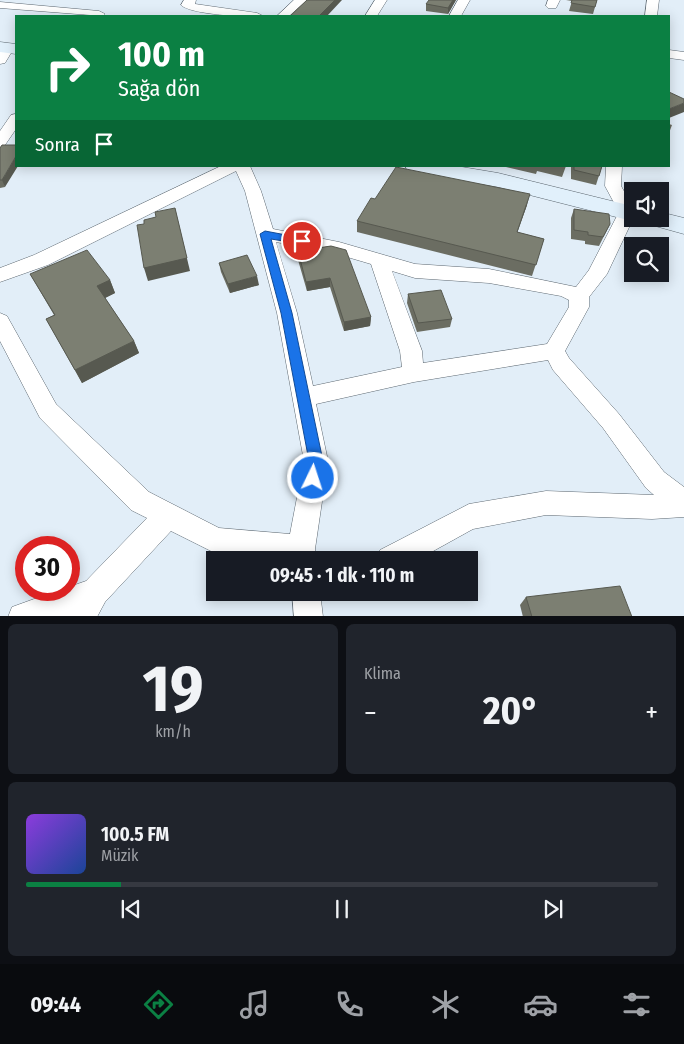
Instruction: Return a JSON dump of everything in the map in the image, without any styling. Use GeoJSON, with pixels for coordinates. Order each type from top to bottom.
{"type":"FeatureCollection","features":[{"type":"Feature","properties":{"kind":"street"},"geometry":{"type":"LineString","coordinates":[[190,0],[187,5],[193,7],[250,15]]}},
{"type":"Feature","properties":{"kind":"street"},"geometry":{"type":"LineString","coordinates":[[284,15],[301,0]]}},
{"type":"Feature","properties":{"kind":"street"},"geometry":{"type":"LineString","coordinates":[[372,15],[381,0]]}},
{"type":"Feature","properties":{"kind":"street"},"geometry":{"type":"LineString","coordinates":[[456,15],[464,0]]}},
{"type":"Feature","properties":{"kind":"street"},"geometry":{"type":"LineString","coordinates":[[651,15],[653,0]]}},
{"type":"Feature","properties":{"kind":"street"},"geometry":{"type":"LineString","coordinates":[[0,6],[99,14]]}},
{"type":"Feature","properties":{"kind":"street"},"geometry":{"type":"LineString","coordinates":[[670,54],[684,56]]}},
{"type":"Feature","properties":{"kind":"street"},"geometry":{"type":"LineString","coordinates":[[0,142],[15,120]]}},
{"type":"Feature","properties":{"kind":"street"},"geometry":{"type":"LineString","coordinates":[[0,275],[41,260],[232,167]]}},
{"type":"Feature","properties":{"kind":"street"},"geometry":{"type":"LineString","coordinates":[[242,167],[253,191],[287,313],[316,461],[303,551]]}},
{"type":"Feature","properties":{"kind":"street"},"geometry":{"type":"LineString","coordinates":[[422,167],[498,180],[624,211]]}},
{"type":"Feature","properties":{"kind":"street"},"geometry":{"type":"LineString","coordinates":[[614,167],[613,186],[624,203]]}},
{"type":"Feature","properties":{"kind":"street"},"geometry":{"type":"LineString","coordinates":[[669,222],[684,226]]}},
{"type":"Feature","properties":{"kind":"street"},"geometry":{"type":"LineString","coordinates":[[554,351],[579,307],[579,296],[597,274],[624,223]]}},
{"type":"Feature","properties":{"kind":"street"},"geometry":{"type":"LineString","coordinates":[[265,234],[339,248],[415,271],[489,276],[565,290],[579,296]]}},
{"type":"Feature","properties":{"kind":"street"},"geometry":{"type":"LineString","coordinates":[[379,260],[410,351],[414,373]]}},
{"type":"Feature","properties":{"kind":"street"},"geometry":{"type":"LineString","coordinates":[[0,321],[48,411],[140,501],[217,541],[278,551]]}},
{"type":"Feature","properties":{"kind":"street"},"geometry":{"type":"LineString","coordinates":[[303,398],[414,373],[554,351]]}},
{"type":"Feature","properties":{"kind":"street"},"geometry":{"type":"LineString","coordinates":[[554,351],[561,364],[611,421],[655,480],[684,504]]}},
{"type":"Feature","properties":{"kind":"street"},"geometry":{"type":"LineString","coordinates":[[407,551],[469,518],[546,503],[652,508],[684,504]]}},
{"type":"Feature","properties":{"kind":"street"},"geometry":{"type":"LineString","coordinates":[[22,616],[88,604],[168,516]]}},
{"type":"Feature","properties":{"kind":"street"},"geometry":{"type":"LineString","coordinates":[[307,601],[309,616]]}},
{"type":"Feature","properties":{"kind":"building"},"geometry":{"type":"Polygon","coordinates":[[[307,0],[335,0],[320,15],[291,15],[307,0]]]}},
{"type":"Feature","properties":{"kind":"building"},"geometry":{"type":"Polygon","coordinates":[[[429,0],[453,0],[448,8],[426,4],[429,0]]]}},
{"type":"Feature","properties":{"kind":"building"},"geometry":{"type":"Polygon","coordinates":[[[572,0],[597,0],[595,7],[571,3],[572,0]]]}},
{"type":"Feature","properties":{"kind":"building"},"geometry":{"type":"Polygon","coordinates":[[[670,92],[684,99],[684,103],[670,109],[670,92]]]}},
{"type":"Feature","properties":{"kind":"building"},"geometry":{"type":"Polygon","coordinates":[[[2,145],[15,145],[15,158],[2,180],[0,180],[0,148],[2,145]]]}},
{"type":"Feature","properties":{"kind":"building"},"geometry":{"type":"Polygon","coordinates":[[[396,167],[530,194],[517,232],[544,239],[536,265],[357,221],[371,198],[375,199],[396,167]]]}},
{"type":"Feature","properties":{"kind":"building"},"geometry":{"type":"Polygon","coordinates":[[[574,167],[602,167],[599,176],[574,170],[574,167]]]}},
{"type":"Feature","properties":{"kind":"building"},"geometry":{"type":"Polygon","coordinates":[[[175,208],[187,258],[144,268],[137,225],[144,224],[144,220],[156,217],[155,212],[175,208]]]}},
{"type":"Feature","properties":{"kind":"building"},"geometry":{"type":"Polygon","coordinates":[[[574,209],[609,214],[610,224],[603,237],[588,235],[588,232],[574,230],[574,209]]]}},
{"type":"Feature","properties":{"kind":"building"},"geometry":{"type":"Polygon","coordinates":[[[331,246],[346,250],[371,317],[344,322],[330,278],[306,282],[298,251],[331,246]]]}},
{"type":"Feature","properties":{"kind":"building"},"geometry":{"type":"Polygon","coordinates":[[[87,250],[110,280],[97,286],[134,341],[75,370],[46,319],[55,315],[30,274],[87,250]]]}},
{"type":"Feature","properties":{"kind":"building"},"geometry":{"type":"Polygon","coordinates":[[[247,255],[257,276],[228,284],[219,263],[247,255]]]}},
{"type":"Feature","properties":{"kind":"building"},"geometry":{"type":"Polygon","coordinates":[[[441,290],[452,319],[418,323],[408,294],[441,290]]]}},
{"type":"Feature","properties":{"kind":"building"},"geometry":{"type":"Polygon","coordinates":[[[620,586],[632,616],[532,616],[526,597],[620,586]]]}},
{"type":"Feature","properties":{"kind":"route"},"geometry":{"type":"LineString","coordinates":[[302,241],[265,234],[287,313],[310,429],[316,461],[313,478]]}}]}
